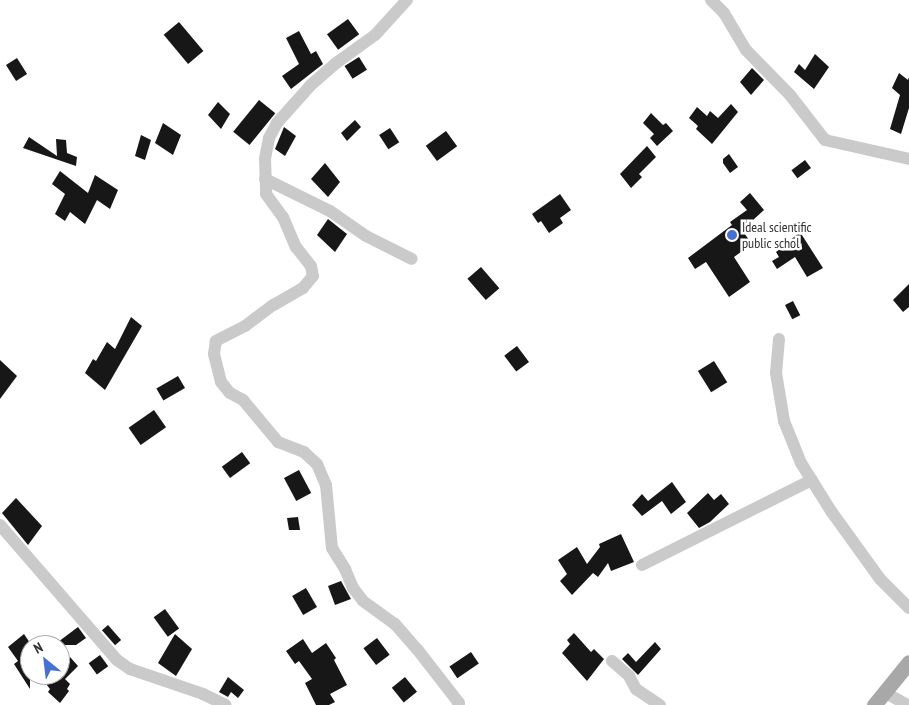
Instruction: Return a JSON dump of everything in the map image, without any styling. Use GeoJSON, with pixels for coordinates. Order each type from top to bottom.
{"type":"FeatureCollection","features":[{"type":"Feature","properties":{"kind":"main road"},"geometry":{"type":"LineString","coordinates":[[874,705],[909,662]]}},
{"type":"Feature","properties":{"kind":"street"},"geometry":{"type":"LineString","coordinates":[[407,0],[375,35],[335,64],[310,86],[277,123],[266,146],[266,194],[283,217],[296,247],[311,266],[313,276],[303,288],[273,305],[245,326],[216,341],[214,354],[221,382],[230,393],[243,400],[278,442],[312,457],[326,485],[332,548],[345,569],[353,588],[363,602],[395,624],[418,649],[430,668],[459,703],[458,705]]}},
{"type":"Feature","properties":{"kind":"street"},"geometry":{"type":"LineString","coordinates":[[711,0],[724,13],[746,50],[790,95],[825,140],[909,159]]}},
{"type":"Feature","properties":{"kind":"street"},"geometry":{"type":"LineString","coordinates":[[265,179],[330,211],[366,236],[412,259]]}},
{"type":"Feature","properties":{"kind":"street"},"geometry":{"type":"LineString","coordinates":[[780,339],[776,373],[784,420],[802,463],[880,580],[909,608]]}},
{"type":"Feature","properties":{"kind":"street"},"geometry":{"type":"LineString","coordinates":[[642,565],[812,480]]}},
{"type":"Feature","properties":{"kind":"street"},"geometry":{"type":"LineString","coordinates":[[0,524],[118,660],[130,669],[203,694],[226,705]]}},
{"type":"Feature","properties":{"kind":"street"},"geometry":{"type":"LineString","coordinates":[[612,661],[628,676],[636,689],[660,705]]}},
{"type":"Feature","properties":{"kind":"street"},"geometry":{"type":"LineString","coordinates":[[884,692],[907,705]]}},
{"type":"Feature","properties":{"kind":"building"},"geometry":{"type":"Polygon","coordinates":[[[348,19],[359,34],[338,50],[327,34],[348,19]]]}},
{"type":"Feature","properties":{"kind":"building"},"geometry":{"type":"Polygon","coordinates":[[[179,22],[203,51],[188,64],[164,35],[179,22]]]}},
{"type":"Feature","properties":{"kind":"building"},"geometry":{"type":"Polygon","coordinates":[[[299,31],[311,54],[316,51],[323,64],[291,89],[282,76],[299,64],[286,38],[299,31]]]}},
{"type":"Feature","properties":{"kind":"building"},"geometry":{"type":"Polygon","coordinates":[[[815,54],[829,67],[814,89],[794,72],[799,64],[805,70],[815,54]]]}},
{"type":"Feature","properties":{"kind":"building"},"geometry":{"type":"Polygon","coordinates":[[[359,57],[367,70],[353,79],[345,66],[359,57]]]}},
{"type":"Feature","properties":{"kind":"building"},"geometry":{"type":"Polygon","coordinates":[[[17,58],[27,74],[16,81],[6,65],[17,58]]]}},
{"type":"Feature","properties":{"kind":"building"},"geometry":{"type":"Polygon","coordinates":[[[752,68],[764,80],[751,95],[740,82],[752,68]]]}},
{"type":"Feature","properties":{"kind":"building"},"geometry":{"type":"Polygon","coordinates":[[[899,73],[908,80],[909,77],[909,108],[901,134],[890,129],[900,95],[892,88],[899,73]]]}},
{"type":"Feature","properties":{"kind":"building"},"geometry":{"type":"Polygon","coordinates":[[[259,100],[275,113],[250,145],[233,132],[259,100]]]}},
{"type":"Feature","properties":{"kind":"building"},"geometry":{"type":"Polygon","coordinates":[[[218,102],[230,114],[221,129],[208,115],[218,102]]]}},
{"type":"Feature","properties":{"kind":"building"},"geometry":{"type":"Polygon","coordinates":[[[731,104],[738,112],[712,144],[696,129],[698,126],[689,118],[697,107],[707,116],[710,111],[718,118],[731,104]]]}},
{"type":"Feature","properties":{"kind":"building"},"geometry":{"type":"Polygon","coordinates":[[[651,113],[663,125],[666,123],[673,131],[657,146],[650,138],[654,134],[643,123],[651,113]]]}},
{"type":"Feature","properties":{"kind":"building"},"geometry":{"type":"Polygon","coordinates":[[[355,120],[361,127],[347,141],[341,133],[355,120]]]}},
{"type":"Feature","properties":{"kind":"building"},"geometry":{"type":"Polygon","coordinates":[[[163,123],[181,135],[173,155],[155,143],[163,123]]]}},
{"type":"Feature","properties":{"kind":"building"},"geometry":{"type":"Polygon","coordinates":[[[284,127],[296,136],[285,156],[275,149],[284,127]]]}},
{"type":"Feature","properties":{"kind":"building"},"geometry":{"type":"Polygon","coordinates":[[[390,128],[399,142],[388,149],[379,135],[390,128]]]}},
{"type":"Feature","properties":{"kind":"building"},"geometry":{"type":"Polygon","coordinates":[[[446,131],[457,146],[437,161],[426,146],[446,131]]]}},
{"type":"Feature","properties":{"kind":"building"},"geometry":{"type":"Polygon","coordinates":[[[141,135],[151,140],[145,160],[135,156],[141,135]]]}},
{"type":"Feature","properties":{"kind":"building"},"geometry":{"type":"Polygon","coordinates":[[[29,137],[57,156],[56,139],[66,140],[67,153],[77,157],[76,166],[23,148],[29,137]]]}},
{"type":"Feature","properties":{"kind":"building"},"geometry":{"type":"Polygon","coordinates":[[[647,146],[656,157],[639,174],[642,177],[631,188],[620,174],[647,146]]]}},
{"type":"Feature","properties":{"kind":"building"},"geometry":{"type":"Polygon","coordinates":[[[729,154],[738,167],[730,173],[723,163],[723,159],[729,154]]]}},
{"type":"Feature","properties":{"kind":"building"},"geometry":{"type":"Polygon","coordinates":[[[805,160],[811,168],[797,178],[791,170],[805,160]]]}},
{"type":"Feature","properties":{"kind":"building"},"geometry":{"type":"Polygon","coordinates":[[[325,163],[340,182],[328,197],[311,179],[325,163]]]}},
{"type":"Feature","properties":{"kind":"building"},"geometry":{"type":"Polygon","coordinates":[[[60,171],[88,193],[95,175],[118,190],[110,209],[97,200],[85,224],[70,212],[65,221],[55,214],[65,194],[52,184],[60,171]]]}},
{"type":"Feature","properties":{"kind":"building"},"geometry":{"type":"Polygon","coordinates":[[[750,193],[764,210],[742,230],[752,244],[734,257],[750,282],[729,297],[706,262],[695,269],[688,258],[732,225],[730,222],[747,210],[740,202],[750,193]]]}},
{"type":"Feature","properties":{"kind":"building"},"geometry":{"type":"Polygon","coordinates":[[[560,194],[571,210],[560,218],[563,223],[549,233],[541,221],[538,223],[532,214],[560,194]]]}},
{"type":"Feature","properties":{"kind":"building"},"geometry":{"type":"Polygon","coordinates":[[[328,219],[347,234],[335,252],[317,235],[328,219]]]}},
{"type":"Feature","properties":{"kind":"building"},"geometry":{"type":"Polygon","coordinates":[[[800,232],[823,268],[807,277],[795,257],[777,269],[772,261],[779,257],[776,252],[800,232]]]}},
{"type":"Feature","properties":{"kind":"building"},"geometry":{"type":"Polygon","coordinates":[[[481,267],[499,288],[486,300],[467,279],[481,267]]]}},
{"type":"Feature","properties":{"kind":"building"},"geometry":{"type":"Polygon","coordinates":[[[909,284],[909,307],[903,312],[893,300],[909,284]]]}},
{"type":"Feature","properties":{"kind":"building"},"geometry":{"type":"Polygon","coordinates":[[[793,301],[800,315],[792,319],[785,305],[793,301]]]}},
{"type":"Feature","properties":{"kind":"building"},"geometry":{"type":"Polygon","coordinates":[[[131,317],[142,326],[105,390],[85,373],[93,359],[96,361],[107,342],[115,349],[131,317]]]}},
{"type":"Feature","properties":{"kind":"building"},"geometry":{"type":"Polygon","coordinates":[[[517,346],[529,362],[516,372],[504,356],[517,346]]]}},
{"type":"Feature","properties":{"kind":"building"},"geometry":{"type":"Polygon","coordinates":[[[0,360],[17,376],[0,399],[0,360]]]}},
{"type":"Feature","properties":{"kind":"building"},"geometry":{"type":"Polygon","coordinates":[[[714,361],[727,382],[711,392],[698,371],[714,361]]]}},
{"type":"Feature","properties":{"kind":"building"},"geometry":{"type":"Polygon","coordinates":[[[178,376],[185,388],[163,401],[156,388],[178,376]]]}},
{"type":"Feature","properties":{"kind":"building"},"geometry":{"type":"Polygon","coordinates":[[[154,410],[166,427],[141,445],[129,428],[154,410]]]}},
{"type":"Feature","properties":{"kind":"building"},"geometry":{"type":"Polygon","coordinates":[[[242,452],[250,463],[230,478],[222,467],[242,452]]]}},
{"type":"Feature","properties":{"kind":"building"},"geometry":{"type":"Polygon","coordinates":[[[299,470],[311,493],[296,501],[284,478],[299,470]]]}},
{"type":"Feature","properties":{"kind":"building"},"geometry":{"type":"Polygon","coordinates":[[[672,482],[686,502],[671,514],[662,501],[642,516],[632,505],[642,494],[648,501],[672,482]]]}},
{"type":"Feature","properties":{"kind":"building"},"geometry":{"type":"Polygon","coordinates":[[[708,493],[714,500],[721,494],[729,504],[710,522],[699,528],[687,513],[708,493]]]}},
{"type":"Feature","properties":{"kind":"building"},"geometry":{"type":"Polygon","coordinates":[[[16,498],[42,526],[28,545],[2,513],[16,498]]]}},
{"type":"Feature","properties":{"kind":"building"},"geometry":{"type":"Polygon","coordinates":[[[298,517],[300,530],[289,530],[287,518],[298,517]]]}},
{"type":"Feature","properties":{"kind":"building"},"geometry":{"type":"Polygon","coordinates":[[[621,534],[634,562],[611,571],[608,563],[598,577],[593,573],[572,595],[560,581],[567,574],[558,560],[577,547],[587,564],[600,547],[599,544],[621,534]]]}},
{"type":"Feature","properties":{"kind":"building"},"geometry":{"type":"Polygon","coordinates":[[[341,581],[351,599],[335,605],[328,586],[341,581]]]}},
{"type":"Feature","properties":{"kind":"building"},"geometry":{"type":"Polygon","coordinates":[[[306,588],[317,607],[303,615],[292,596],[306,588]]]}},
{"type":"Feature","properties":{"kind":"building"},"geometry":{"type":"Polygon","coordinates":[[[165,609],[179,628],[168,637],[154,617],[165,609]]]}},
{"type":"Feature","properties":{"kind":"building"},"geometry":{"type":"Polygon","coordinates":[[[108,625],[121,640],[115,645],[102,630],[108,625]]]}},
{"type":"Feature","properties":{"kind":"building"},"geometry":{"type":"Polygon","coordinates":[[[78,627],[86,638],[76,645],[70,645],[70,635],[67,635],[78,627]]]}},
{"type":"Feature","properties":{"kind":"building"},"geometry":{"type":"Polygon","coordinates":[[[574,633],[591,652],[594,649],[604,659],[587,681],[562,653],[570,644],[567,640],[574,633]]]}},
{"type":"Feature","properties":{"kind":"building"},"geometry":{"type":"Polygon","coordinates":[[[175,634],[192,649],[176,676],[158,663],[175,634]]]}},
{"type":"Feature","properties":{"kind":"building"},"geometry":{"type":"Polygon","coordinates":[[[20,637],[20,673],[14,664],[18,661],[8,647],[20,637]]]}},
{"type":"Feature","properties":{"kind":"building"},"geometry":{"type":"Polygon","coordinates":[[[377,638],[390,655],[376,665],[363,648],[377,638]]]}},
{"type":"Feature","properties":{"kind":"building"},"geometry":{"type":"Polygon","coordinates":[[[303,639],[312,653],[326,643],[336,658],[334,660],[347,685],[330,694],[335,702],[329,705],[316,705],[305,683],[312,679],[299,661],[295,664],[286,651],[303,639]]]}},
{"type":"Feature","properties":{"kind":"building"},"geometry":{"type":"Polygon","coordinates":[[[655,642],[661,649],[638,675],[622,659],[628,653],[636,662],[655,642]]]}},
{"type":"Feature","properties":{"kind":"building"},"geometry":{"type":"Polygon","coordinates":[[[471,652],[479,664],[457,678],[449,667],[471,652]]]}},
{"type":"Feature","properties":{"kind":"building"},"geometry":{"type":"Polygon","coordinates":[[[100,655],[108,666],[97,675],[89,663],[100,655]]]}},
{"type":"Feature","properties":{"kind":"building"},"geometry":{"type":"Polygon","coordinates":[[[70,657],[78,666],[70,674],[70,657]]]}},
{"type":"Feature","properties":{"kind":"building"},"geometry":{"type":"Polygon","coordinates":[[[228,677],[244,690],[238,698],[231,692],[228,697],[219,692],[228,677]]]}},
{"type":"Feature","properties":{"kind":"building"},"geometry":{"type":"Polygon","coordinates":[[[405,677],[417,692],[404,702],[392,688],[405,677]]]}},
{"type":"Feature","properties":{"kind":"building"},"geometry":{"type":"Polygon","coordinates":[[[47,685],[69,685],[67,689],[69,691],[60,703],[48,692],[50,689],[47,685]]]}},
{"type":"Feature","properties":{"kind":"place","name":"Ideal scientific public schol"},"geometry":{"type":"Point","coordinates":[732,235]}}]}
